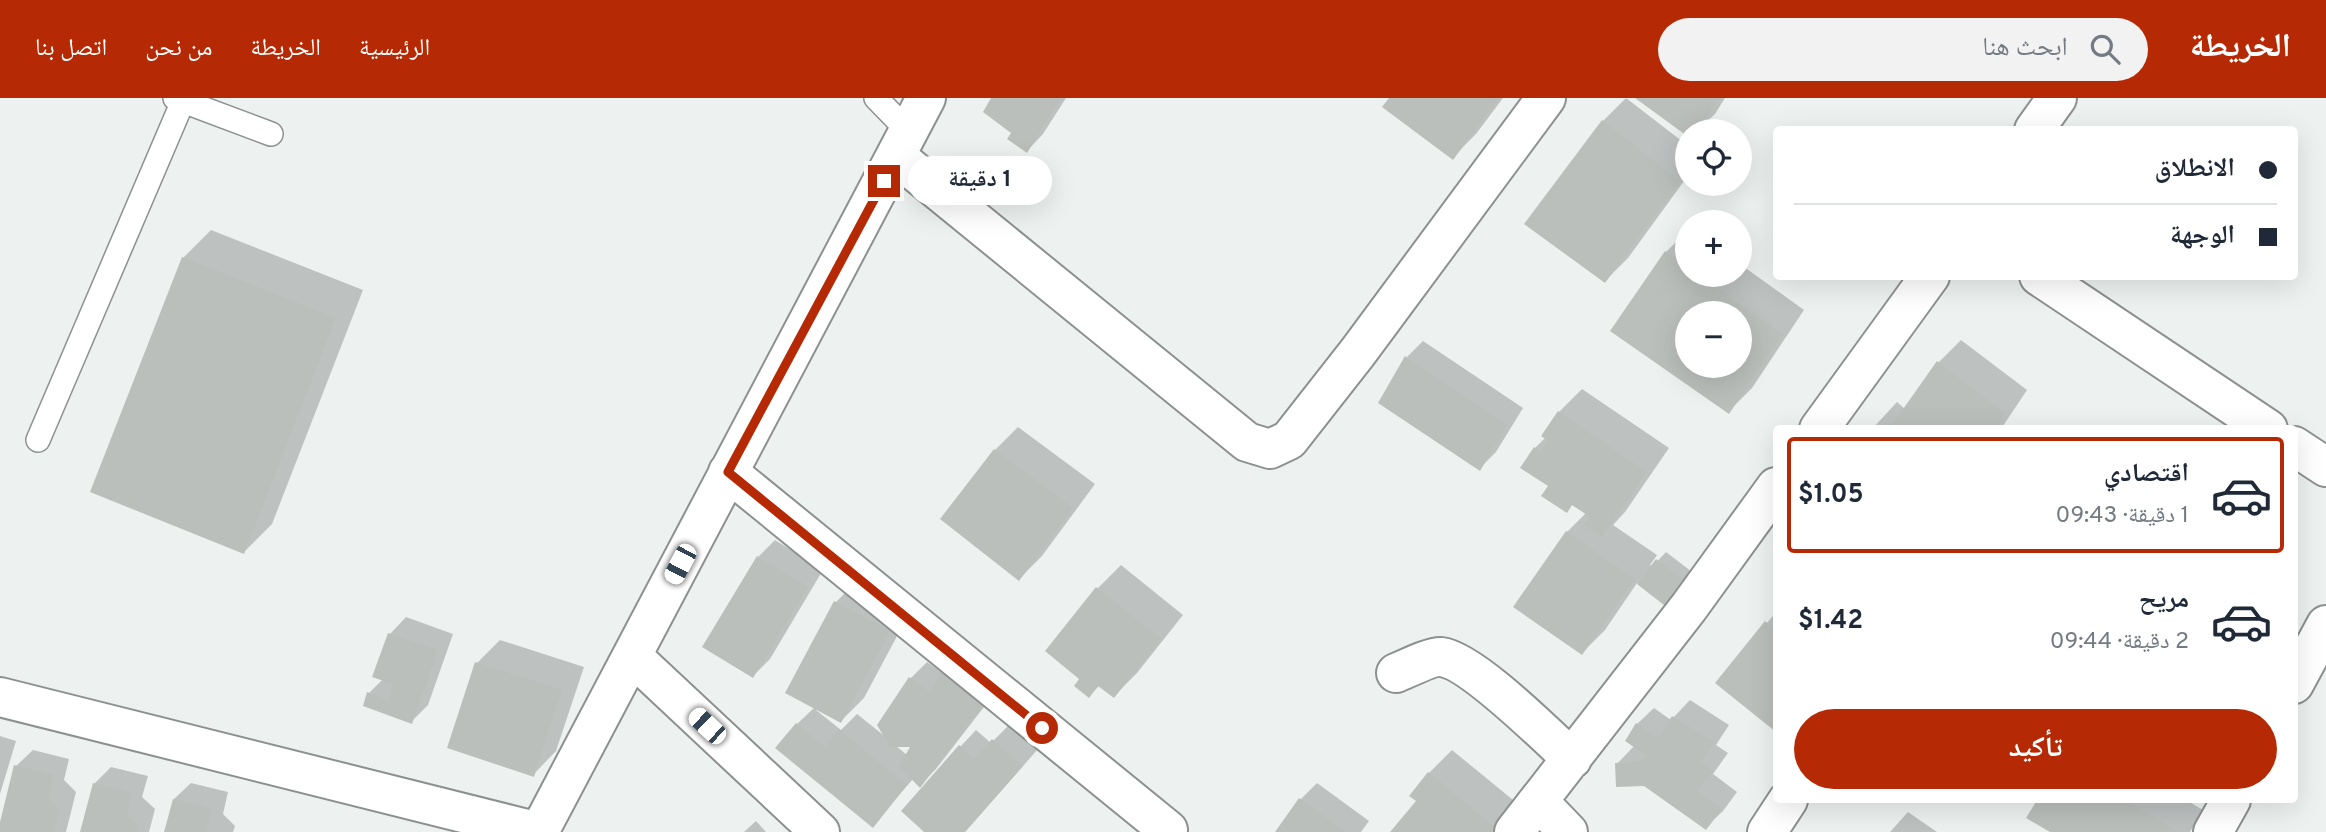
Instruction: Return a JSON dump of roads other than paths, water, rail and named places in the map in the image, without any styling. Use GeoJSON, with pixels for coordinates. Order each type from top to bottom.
{"type":"FeatureCollection","features":[{"type":"Feature","properties":{"kind":"street"},"geometry":{"type":"LineString","coordinates":[[0,697],[539,832],[926,98]]}},
{"type":"Feature","properties":{"kind":"street"},"geometry":{"type":"LineString","coordinates":[[903,145],[1247,442],[1270,449],[1289,440],[1358,352],[1546,98]]}},
{"type":"Feature","properties":{"kind":"street"},"geometry":{"type":"LineString","coordinates":[[2037,126],[2057,98]]}},
{"type":"Feature","properties":{"kind":"street"},"geometry":{"type":"LineString","coordinates":[[1822,425],[1927,280]]}},
{"type":"Feature","properties":{"kind":"street"},"geometry":{"type":"LineString","coordinates":[[2045,280],[2262,425]]}},
{"type":"Feature","properties":{"kind":"street"},"geometry":{"type":"LineString","coordinates":[[2298,449],[2326,467]]}},
{"type":"Feature","properties":{"kind":"street"},"geometry":{"type":"LineString","coordinates":[[728,472],[1168,830]]}},
{"type":"Feature","properties":{"kind":"street"},"geometry":{"type":"LineString","coordinates":[[1514,832],[1689,607],[1773,491]]}},
{"type":"Feature","properties":{"kind":"street"},"geometry":{"type":"LineString","coordinates":[[2298,677],[2326,625]]}},
{"type":"Feature","properties":{"kind":"street"},"geometry":{"type":"LineString","coordinates":[[632,656],[820,832]]}},
{"type":"Feature","properties":{"kind":"street"},"geometry":{"type":"LineString","coordinates":[[1396,673],[1439,656],[1458,662],[1477,675],[1572,759]]}},
{"type":"Feature","properties":{"kind":"street"},"geometry":{"type":"LineString","coordinates":[[1538,801],[1568,832]]}},
{"type":"Feature","properties":{"kind":"street"},"geometry":{"type":"LineString","coordinates":[[1767,832],[1786,803]]}},
{"type":"Feature","properties":{"kind":"street"},"geometry":{"type":"LineString","coordinates":[[2213,832],[2229,803]]}},
{"type":"Feature","properties":{"kind":"lane"},"geometry":{"type":"LineString","coordinates":[[876,98],[903,145]]}},
{"type":"Feature","properties":{"kind":"lane"},"geometry":{"type":"LineString","coordinates":[[38,440],[179,99],[271,134]]}}]}
